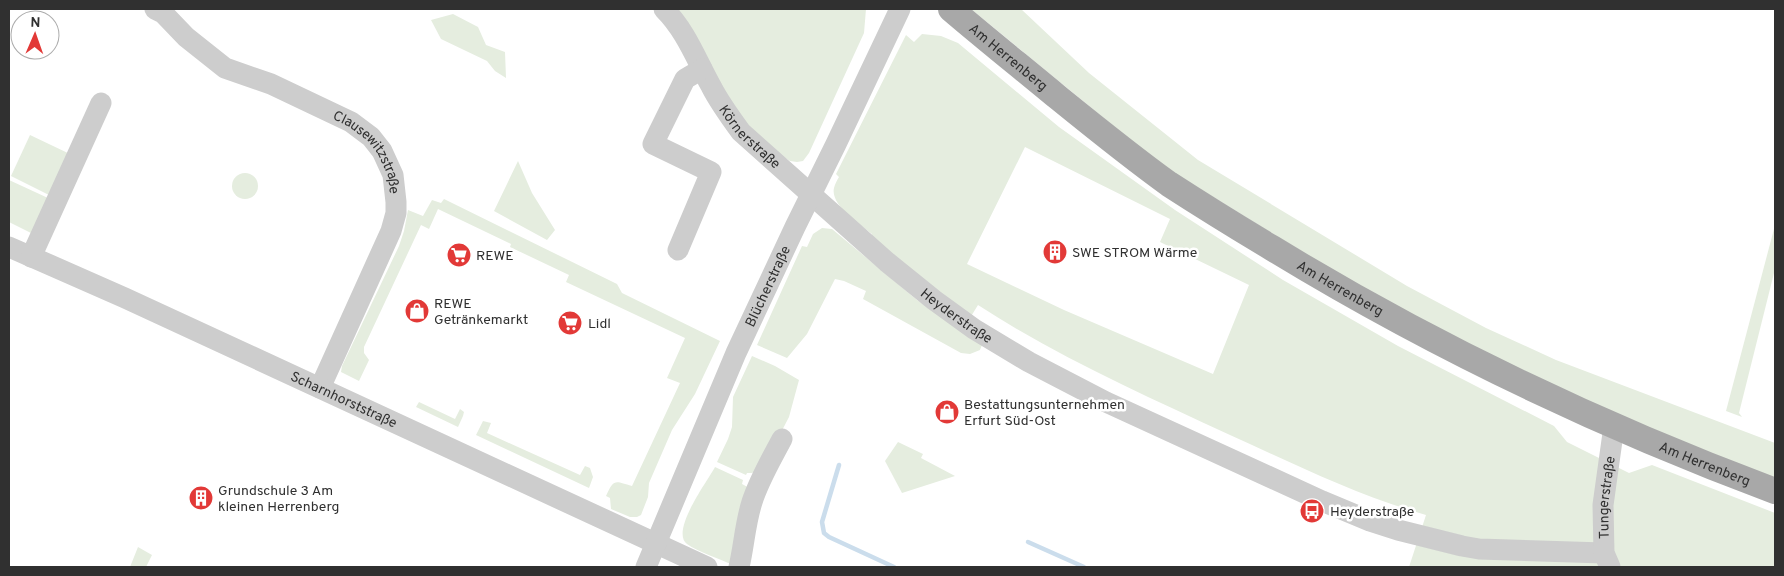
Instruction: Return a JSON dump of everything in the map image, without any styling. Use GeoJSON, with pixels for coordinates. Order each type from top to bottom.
{"type":"FeatureCollection","features":[{"type":"Feature","properties":{"kind":"main road","name":"Am Herrenberg"},"geometry":{"type":"LineString","coordinates":[[951,9],[1098,130],[1167,182],[1309,271],[1528,388],[1614,426],[1775,492]]}},
{"type":"Feature","properties":{"kind":"street","name":"Clausewitzstraße"},"geometry":{"type":"LineString","coordinates":[[155,9],[163,13],[186,37],[225,68],[272,84],[351,122],[371,137],[382,151],[393,175],[396,213],[391,232],[320,388]]}},
{"type":"Feature","properties":{"kind":"street","name":"Körnerstraße"},"geometry":{"type":"LineString","coordinates":[[664,9],[680,28],[693,48],[725,110],[741,132],[811,195]]}},
{"type":"Feature","properties":{"kind":"street","name":"Blücherstraße"},"geometry":{"type":"LineString","coordinates":[[646,567],[654,544],[736,353],[900,9]]}},
{"type":"Feature","properties":{"kind":"street"},"geometry":{"type":"LineString","coordinates":[[678,250],[710,172],[654,144],[685,79],[702,68]]}},
{"type":"Feature","properties":{"kind":"street"},"geometry":{"type":"LineString","coordinates":[[31,256],[101,104]]}},
{"type":"Feature","properties":{"kind":"street","name":"Heyderstraße"},"geometry":{"type":"LineString","coordinates":[[811,195],[934,300],[974,329],[1015,354],[1106,402],[1322,501],[1380,524],[1479,549],[1607,560]]}},
{"type":"Feature","properties":{"kind":"street","name":"Scharnhorststraße"},"geometry":{"type":"LineString","coordinates":[[9,247],[125,298],[707,567]]}},
{"type":"Feature","properties":{"kind":"street","name":"Tungerstraße"},"geometry":{"type":"LineString","coordinates":[[1607,560],[1603,505],[1614,426]]}},
{"type":"Feature","properties":{"kind":"street"},"geometry":{"type":"LineString","coordinates":[[739,567],[752,480],[782,439]]}},
{"type":"Feature","properties":{"kind":"shaded area"},"geometry":{"type":"Polygon","coordinates":[[[673,9],[866,9],[864,33],[809,153],[803,161],[790,161],[782,156],[747,126],[673,9]]]}},
{"type":"Feature","properties":{"kind":"shaded area"},"geometry":{"type":"Polygon","coordinates":[[[971,9],[1021,9],[1089,73],[1198,160],[1407,286],[1486,328],[1556,360],[1775,443],[1775,482],[1550,386],[1363,289],[1161,165],[971,9]]]}},
{"type":"Feature","properties":{"kind":"shaded area"},"geometry":{"type":"Polygon","coordinates":[[[453,14],[478,27],[486,45],[505,52],[506,78],[495,71],[487,61],[441,39],[431,20],[453,14]]]}},
{"type":"Feature","properties":{"kind":"shaded area"},"geometry":{"type":"Polygon","coordinates":[[[922,34],[941,36],[958,43],[1059,127],[1175,210],[1283,280],[1398,346],[1554,426],[1567,442],[1629,473],[1652,465],[1775,513],[1775,567],[1409,567],[1426,515],[1376,499],[1326,479],[1166,405],[1039,342],[978,305],[970,318],[869,240],[872,234],[847,214],[834,194],[834,187],[839,177],[836,174],[906,35],[914,42],[922,34]],[[1025,147],[967,264],[1064,310],[1213,374],[1249,285],[1160,242],[1170,219],[1025,147]]]}},
{"type":"Feature","properties":{"kind":"shaded area"},"geometry":{"type":"Polygon","coordinates":[[[30,135],[72,155],[53,197],[11,176],[30,135]]]}},
{"type":"Feature","properties":{"kind":"shaded area"},"geometry":{"type":"Polygon","coordinates":[[[518,161],[532,193],[555,230],[547,240],[494,211],[518,161]]]}},
{"type":"Feature","properties":{"kind":"shaded area"},"geometry":{"type":"Polygon","coordinates":[[[245,173],[254,177],[258,186],[254,195],[245,199],[236,195],[232,186],[236,177],[245,173]]]}},
{"type":"Feature","properties":{"kind":"shaded area"},"geometry":{"type":"Polygon","coordinates":[[[9,180],[48,198],[33,234],[9,222],[9,180]]]}},
{"type":"Feature","properties":{"kind":"shaded area"},"geometry":{"type":"Polygon","coordinates":[[[444,199],[617,284],[622,293],[720,341],[695,394],[672,430],[649,483],[648,497],[641,515],[630,517],[611,509],[610,498],[606,496],[611,486],[616,482],[632,486],[680,383],[667,378],[685,338],[566,282],[569,275],[510,247],[511,244],[438,209],[429,229],[421,225],[364,347],[364,353],[369,360],[359,381],[341,372],[342,366],[399,246],[408,210],[423,216],[432,200],[441,203],[444,199]]]}},
{"type":"Feature","properties":{"kind":"shaded area"},"geometry":{"type":"Polygon","coordinates":[[[1775,225],[1775,269],[1739,413],[1742,417],[1726,411],[1775,225]]]}},
{"type":"Feature","properties":{"kind":"shaded area"},"geometry":{"type":"Polygon","coordinates":[[[822,228],[832,229],[917,300],[982,345],[980,350],[970,354],[961,353],[863,299],[866,291],[835,279],[807,334],[787,358],[757,345],[802,246],[807,247],[813,234],[822,228]]]}},
{"type":"Feature","properties":{"kind":"shaded area"},"geometry":{"type":"Polygon","coordinates":[[[752,356],[775,366],[799,380],[789,417],[762,469],[747,473],[746,475],[717,462],[732,427],[733,397],[752,356]]]}},
{"type":"Feature","properties":{"kind":"shaded area"},"geometry":{"type":"Polygon","coordinates":[[[419,402],[455,419],[460,409],[464,412],[458,427],[416,407],[419,402]]]}},
{"type":"Feature","properties":{"kind":"shaded area"},"geometry":{"type":"Polygon","coordinates":[[[483,421],[491,423],[487,433],[580,475],[585,466],[590,468],[593,477],[589,488],[476,435],[483,421]]]}},
{"type":"Feature","properties":{"kind":"shaded area"},"geometry":{"type":"Polygon","coordinates":[[[898,442],[923,454],[921,458],[955,476],[902,493],[885,461],[898,442]]]}},
{"type":"Feature","properties":{"kind":"shaded area"},"geometry":{"type":"Polygon","coordinates":[[[715,467],[743,480],[742,484],[753,490],[733,565],[703,553],[687,544],[683,538],[686,518],[715,467]]]}},
{"type":"Feature","properties":{"kind":"shaded area"},"geometry":{"type":"Polygon","coordinates":[[[138,547],[152,555],[146,567],[130,567],[138,547]]]}},
{"type":"Feature","properties":{"kind":"waterway"},"geometry":{"type":"LineString","coordinates":[[839,465],[822,522],[824,533],[894,567]]}},
{"type":"Feature","properties":{"kind":"waterway"},"geometry":{"type":"LineString","coordinates":[[1028,542],[1084,567]]}},
{"type":"Feature","properties":{"kind":"place","name":"SWE STROM Wärme"},"geometry":{"type":"Point","coordinates":[1055,252]}},
{"type":"Feature","properties":{"kind":"place","name":"REWE"},"geometry":{"type":"Point","coordinates":[459,255]}},
{"type":"Feature","properties":{"kind":"place","name":"REWE Getränkemarkt"},"geometry":{"type":"Point","coordinates":[417,311]}},
{"type":"Feature","properties":{"kind":"place","name":"Lidl"},"geometry":{"type":"Point","coordinates":[570,323]}},
{"type":"Feature","properties":{"kind":"place","name":"Bestattungsunternehmen Erfurt Süd-Ost"},"geometry":{"type":"Point","coordinates":[947,412]}},
{"type":"Feature","properties":{"kind":"place","name":"Grundschule 3 Am kleinen Herrenberg"},"geometry":{"type":"Point","coordinates":[201,498]}},
{"type":"Feature","properties":{"kind":"place","name":"Heyderstraße"},"geometry":{"type":"Point","coordinates":[1312,511]}}]}
